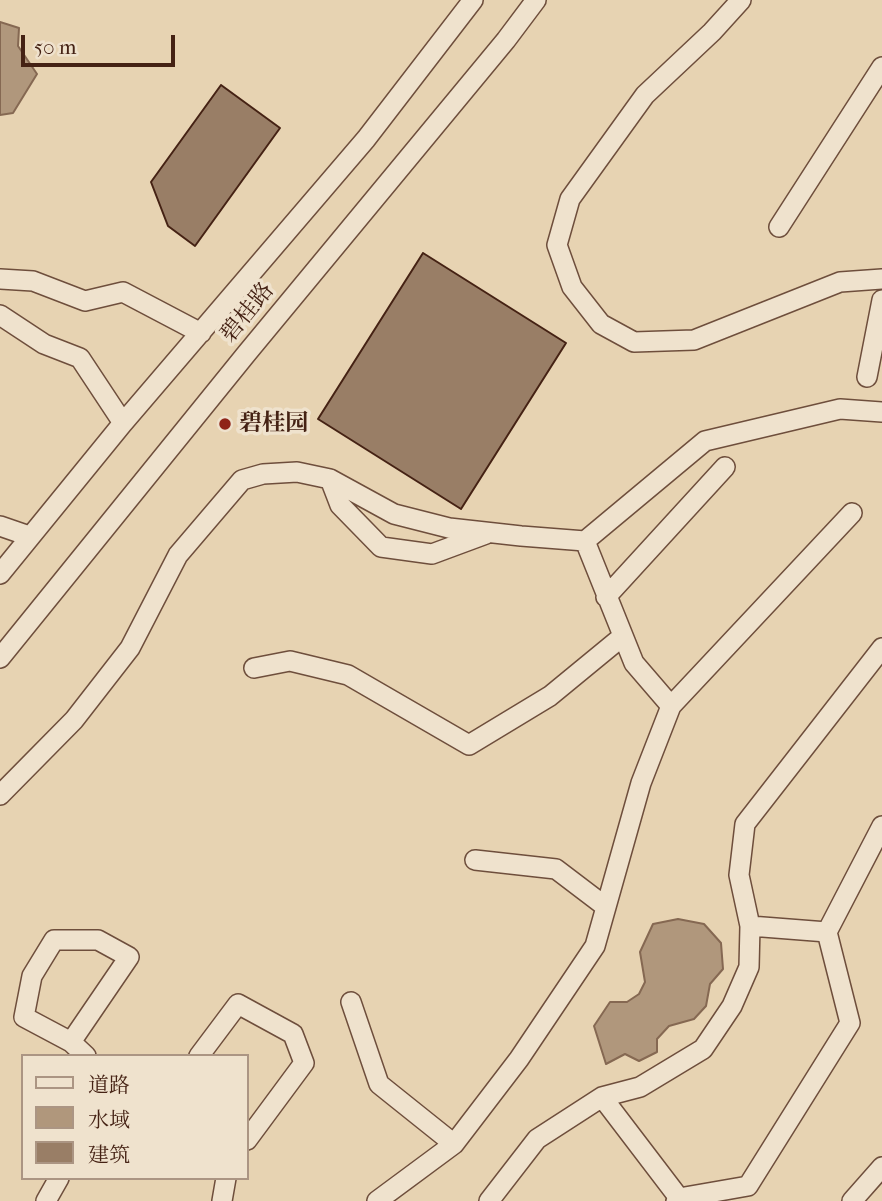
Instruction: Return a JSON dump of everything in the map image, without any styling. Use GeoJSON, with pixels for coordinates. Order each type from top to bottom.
{"type":"FeatureCollection","features":[{"type":"Feature","properties":{"kind":"street","name":"碧桂路"},"geometry":{"type":"LineString","coordinates":[[0,574],[123,423],[366,139],[473,0]]}},
{"type":"Feature","properties":{"kind":"street","name":"碧桂路"},"geometry":{"type":"LineString","coordinates":[[0,658],[536,0]]}},
{"type":"Feature","properties":{"kind":"street"},"geometry":{"type":"LineString","coordinates":[[741,0],[712,32],[645,95],[570,199],[557,245],[572,287],[601,324],[634,342],[694,340],[840,282],[882,279]]}},
{"type":"Feature","properties":{"kind":"street"},"geometry":{"type":"LineString","coordinates":[[779,227],[882,67]]}},
{"type":"Feature","properties":{"kind":"street"},"geometry":{"type":"LineString","coordinates":[[0,279],[33,281],[85,300],[123,292],[201,333]]}},
{"type":"Feature","properties":{"kind":"street"},"geometry":{"type":"LineString","coordinates":[[867,377],[882,300]]}},
{"type":"Feature","properties":{"kind":"street"},"geometry":{"type":"LineString","coordinates":[[0,315],[44,344],[80,358],[123,423]]}},
{"type":"Feature","properties":{"kind":"street"},"geometry":{"type":"LineString","coordinates":[[0,796],[74,720],[130,648],[178,555],[243,480],[263,474],[297,472],[330,479],[394,514],[449,528],[584,541],[705,441],[840,409],[882,412]]}},
{"type":"Feature","properties":{"kind":"street"},"geometry":{"type":"LineString","coordinates":[[606,597],[725,467]]}},
{"type":"Feature","properties":{"kind":"street"},"geometry":{"type":"LineString","coordinates":[[330,479],[340,505],[382,547],[432,554],[490,532]]}},
{"type":"Feature","properties":{"kind":"street"},"geometry":{"type":"LineString","coordinates":[[377,1201],[454,1144],[519,1059],[595,946],[641,783],[671,706],[852,513]]}},
{"type":"Feature","properties":{"kind":"street"},"geometry":{"type":"LineString","coordinates":[[0,526],[29,536]]}},
{"type":"Feature","properties":{"kind":"street"},"geometry":{"type":"LineString","coordinates":[[584,541],[634,663],[671,706]]}},
{"type":"Feature","properties":{"kind":"street"},"geometry":{"type":"LineString","coordinates":[[254,668],[290,661],[348,675],[470,745],[550,696],[623,636]]}},
{"type":"Feature","properties":{"kind":"street"},"geometry":{"type":"LineString","coordinates":[[489,1201],[537,1139],[602,1097],[640,1087],[703,1049],[732,1006],[749,967],[750,926],[739,875],[745,824],[882,648]]}},
{"type":"Feature","properties":{"kind":"street"},"geometry":{"type":"LineString","coordinates":[[602,1097],[678,1200],[748,1186],[850,1023],[827,932],[882,827]]}},
{"type":"Feature","properties":{"kind":"street"},"geometry":{"type":"LineString","coordinates":[[475,860],[556,869],[606,906]]}},
{"type":"Feature","properties":{"kind":"street"},"geometry":{"type":"LineString","coordinates":[[750,926],[827,932]]}},
{"type":"Feature","properties":{"kind":"street"},"geometry":{"type":"LineString","coordinates":[[71,1042],[129,957],[98,940],[54,940],[32,976],[24,1017],[71,1042],[84,1054]]}},
{"type":"Feature","properties":{"kind":"street"},"geometry":{"type":"LineString","coordinates":[[351,1002],[379,1084],[454,1144]]}},
{"type":"Feature","properties":{"kind":"street"},"geometry":{"type":"LineString","coordinates":[[200,1054],[238,1004],[293,1034],[304,1063],[248,1139]]}},
{"type":"Feature","properties":{"kind":"street"},"geometry":{"type":"LineString","coordinates":[[852,1201],[882,1167]]}},
{"type":"Feature","properties":{"kind":"street"},"geometry":{"type":"LineString","coordinates":[[46,1201],[59,1180]]}},
{"type":"Feature","properties":{"kind":"street"},"geometry":{"type":"LineString","coordinates":[[222,1201],[226,1180]]}},
{"type":"Feature","properties":{"kind":"water"},"geometry":{"type":"Polygon","coordinates":[[[0,22],[19,28],[18,46],[37,74],[13,113],[0,115],[0,22]]]}},
{"type":"Feature","properties":{"kind":"water"},"geometry":{"type":"Polygon","coordinates":[[[678,919],[704,924],[721,943],[723,969],[710,984],[706,1006],[694,1019],[669,1026],[657,1039],[657,1052],[639,1061],[625,1054],[606,1064],[594,1026],[610,1002],[627,1002],[639,994],[645,982],[640,952],[653,924],[678,919]]]}},
{"type":"Feature","properties":{"kind":"building"},"geometry":{"type":"Polygon","coordinates":[[[221,85],[280,128],[195,246],[168,226],[151,182],[221,85]]]}},
{"type":"Feature","properties":{"kind":"building"},"geometry":{"type":"Polygon","coordinates":[[[423,253],[566,343],[461,509],[318,419],[423,253]]]}},
{"type":"Feature","properties":{"kind":"place","name":"碧桂园"},"geometry":{"type":"Point","coordinates":[225,424]}}]}
